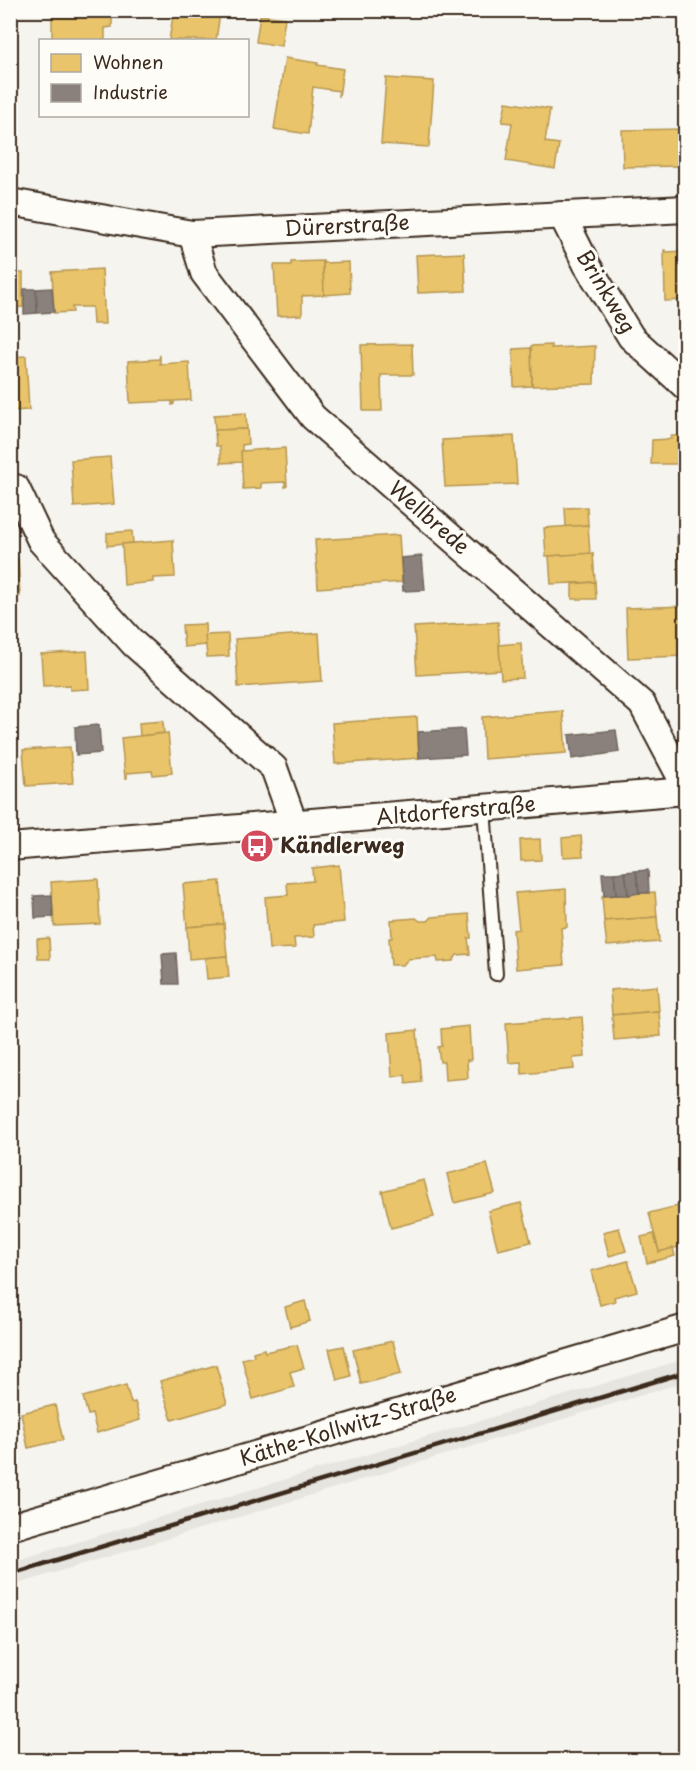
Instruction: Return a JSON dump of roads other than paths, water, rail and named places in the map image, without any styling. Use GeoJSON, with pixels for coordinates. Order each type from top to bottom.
{"type":"FeatureCollection","features":[{"type":"Feature","properties":{"kind":"street","name":"Dürerstraße"},"geometry":{"type":"LineString","coordinates":[[10,202],[192,234],[686,209]]}},
{"type":"Feature","properties":{"kind":"street","name":"Brinkweg"},"geometry":{"type":"LineString","coordinates":[[562,214],[587,264],[631,337],[686,387]]}},
{"type":"Feature","properties":{"kind":"street","name":"Wellbrede"},"geometry":{"type":"LineString","coordinates":[[192,234],[204,273],[314,417],[642,704],[686,789]]}},
{"type":"Feature","properties":{"kind":"street"},"geometry":{"type":"LineString","coordinates":[[16,488],[41,541],[134,644],[274,768],[294,824]]}},
{"type":"Feature","properties":{"kind":"street","name":"Altdorferstraße"},"geometry":{"type":"LineString","coordinates":[[10,847],[686,789]]}},
{"type":"Feature","properties":{"kind":"street","name":"Käthe-Kollwitz-Straße"},"geometry":{"type":"LineString","coordinates":[[10,1527],[686,1328]]}},
{"type":"Feature","properties":{"kind":"lane"},"geometry":{"type":"LineString","coordinates":[[484,808],[496,974]]}},
{"type":"Feature","properties":{"kind":"railway"},"geometry":{"type":"LineString","coordinates":[[10,1574],[686,1372]]}},
{"type":"Feature","properties":{"kind":"place","name":"Kändlerweg"},"geometry":{"type":"Point","coordinates":[257,846]}}]}
